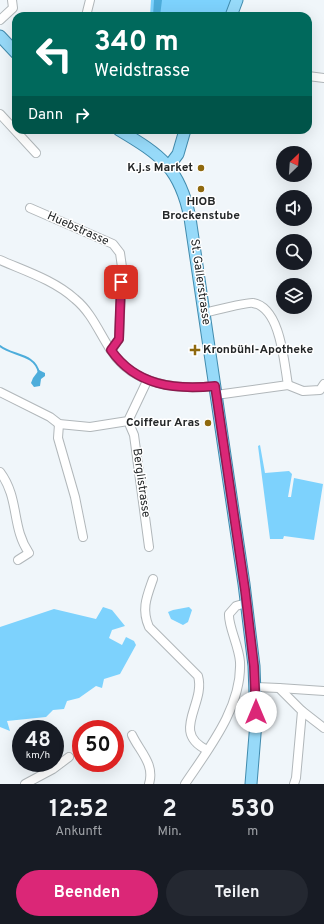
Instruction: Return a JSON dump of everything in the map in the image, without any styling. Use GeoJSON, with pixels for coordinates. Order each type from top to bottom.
{"type":"FeatureCollection","features":[{"type":"Feature","properties":{"kind":"main road"},"geometry":{"type":"LineString","coordinates":[[232,12],[237,0]]}},
{"type":"Feature","properties":{"kind":"main road"},"geometry":{"type":"LineString","coordinates":[[0,36],[12,49]]}},
{"type":"Feature","properties":{"kind":"main road"},"geometry":{"type":"LineString","coordinates":[[125,134],[148,149],[169,166],[177,156],[184,134]]}},
{"type":"Feature","properties":{"kind":"main road","name":"St. Gallerstrasse"},"geometry":{"type":"LineString","coordinates":[[169,166],[182,188],[188,207],[246,603],[256,687],[256,722],[251,784]]}},
{"type":"Feature","properties":{"kind":"street"},"geometry":{"type":"LineString","coordinates":[[0,20],[13,8],[12,0]]}},
{"type":"Feature","properties":{"kind":"street"},"geometry":{"type":"LineString","coordinates":[[87,12],[90,0]]}},
{"type":"Feature","properties":{"kind":"street"},"geometry":{"type":"LineString","coordinates":[[312,76],[324,78]]}},
{"type":"Feature","properties":{"kind":"street"},"geometry":{"type":"LineString","coordinates":[[0,114],[12,127]]}},
{"type":"Feature","properties":{"kind":"street"},"geometry":{"type":"LineString","coordinates":[[18,134],[36,153]]}},
{"type":"Feature","properties":{"kind":"street","name":"Huebstrasse"},"geometry":{"type":"LineString","coordinates":[[30,208],[117,247],[120,253],[122,267],[119,339],[111,350]]}},
{"type":"Feature","properties":{"kind":"street"},"geometry":{"type":"LineString","coordinates":[[0,260],[52,283],[75,298],[85,309],[111,350],[128,370],[147,380],[216,391],[288,385],[303,391],[320,390],[324,384]]}},
{"type":"Feature","properties":{"kind":"street"},"geometry":{"type":"LineString","coordinates":[[204,312],[250,303],[256,304],[265,310],[276,326],[282,348],[288,385]]}},
{"type":"Feature","properties":{"kind":"street"},"geometry":{"type":"LineString","coordinates":[[0,392],[50,417],[59,424],[90,427],[128,421],[147,380]]}},
{"type":"Feature","properties":{"kind":"street","name":"Berglistrasse"},"geometry":{"type":"LineString","coordinates":[[128,421],[134,435],[149,547]]}},
{"type":"Feature","properties":{"kind":"street"},"geometry":{"type":"LineString","coordinates":[[59,424],[58,438],[75,497],[83,537]]}},
{"type":"Feature","properties":{"kind":"street"},"geometry":{"type":"LineString","coordinates":[[0,472],[11,490],[18,531],[23,544],[29,552],[18,560]]}},
{"type":"Feature","properties":{"kind":"street"},"geometry":{"type":"LineString","coordinates":[[153,579],[145,601],[145,617],[149,627],[198,676],[200,688],[190,731],[196,744],[207,750]]}},
{"type":"Feature","properties":{"kind":"street"},"geometry":{"type":"LineString","coordinates":[[185,784],[230,710],[238,685],[239,653],[230,623],[229,614],[236,606],[246,603]]}},
{"type":"Feature","properties":{"kind":"street"},"geometry":{"type":"LineString","coordinates":[[256,687],[324,691]]}},
{"type":"Feature","properties":{"kind":"street"},"geometry":{"type":"LineString","coordinates":[[279,688],[302,711],[324,728]]}},
{"type":"Feature","properties":{"kind":"street"},"geometry":{"type":"LineString","coordinates":[[294,784],[296,778],[302,711]]}},
{"type":"Feature","properties":{"kind":"street"},"geometry":{"type":"LineString","coordinates":[[132,735],[148,760],[151,770],[149,784]]}},
{"type":"Feature","properties":{"kind":"street"},"geometry":{"type":"LineString","coordinates":[[25,784],[53,769],[69,757]]}},
{"type":"Feature","properties":{"kind":"shaded area"},"geometry":{"type":"Polygon","coordinates":[[[151,0],[232,0],[228,12],[150,12],[151,0]]]}},
{"type":"Feature","properties":{"kind":"shaded area"},"geometry":{"type":"Polygon","coordinates":[[[154,0],[162,0],[160,12],[153,12],[154,0]]]}},
{"type":"Feature","properties":{"kind":"shaded area"},"geometry":{"type":"Polygon","coordinates":[[[39,370],[45,373],[45,376],[41,379],[40,386],[34,387],[31,383],[39,370]]]}},
{"type":"Feature","properties":{"kind":"shaded area"},"geometry":{"type":"Polygon","coordinates":[[[260,445],[265,473],[289,471],[292,474],[288,497],[291,497],[294,478],[323,484],[314,540],[284,536],[283,539],[270,539],[258,446],[260,445]]]}},
{"type":"Feature","properties":{"kind":"shaded area"},"geometry":{"type":"Polygon","coordinates":[[[103,607],[112,610],[125,626],[112,630],[109,638],[122,645],[126,637],[134,641],[136,645],[120,674],[104,679],[102,688],[96,686],[79,698],[67,701],[64,709],[53,710],[46,717],[7,721],[10,731],[0,727],[0,627],[54,609],[96,619],[103,607]]]}},
{"type":"Feature","properties":{"kind":"shaded area"},"geometry":{"type":"Polygon","coordinates":[[[189,607],[192,610],[188,622],[183,625],[171,619],[168,612],[189,607]]]}},
{"type":"Feature","properties":{"kind":"waterway"},"geometry":{"type":"LineString","coordinates":[[0,346],[28,358],[37,367],[39,373]]}},
{"type":"Feature","properties":{"kind":"place","name":"K.j.s Market"},"geometry":{"type":"Point","coordinates":[201,168]}},
{"type":"Feature","properties":{"kind":"place","name":"HIOB Brockenstube"},"geometry":{"type":"Point","coordinates":[201,189]}},
{"type":"Feature","properties":{"kind":"place","name":"Kronbühl-Apotheke"},"geometry":{"type":"Point","coordinates":[195,350]}},
{"type":"Feature","properties":{"kind":"place","name":"Coiffeur Aras"},"geometry":{"type":"Point","coordinates":[208,423]}},
{"type":"Feature","properties":{"kind":"route"},"geometry":{"type":"LineString","coordinates":[[121,282],[119,339],[111,350],[123,365],[137,375],[160,384],[204,387],[215,386],[245,590],[256,687],[256,712]]}}]}
